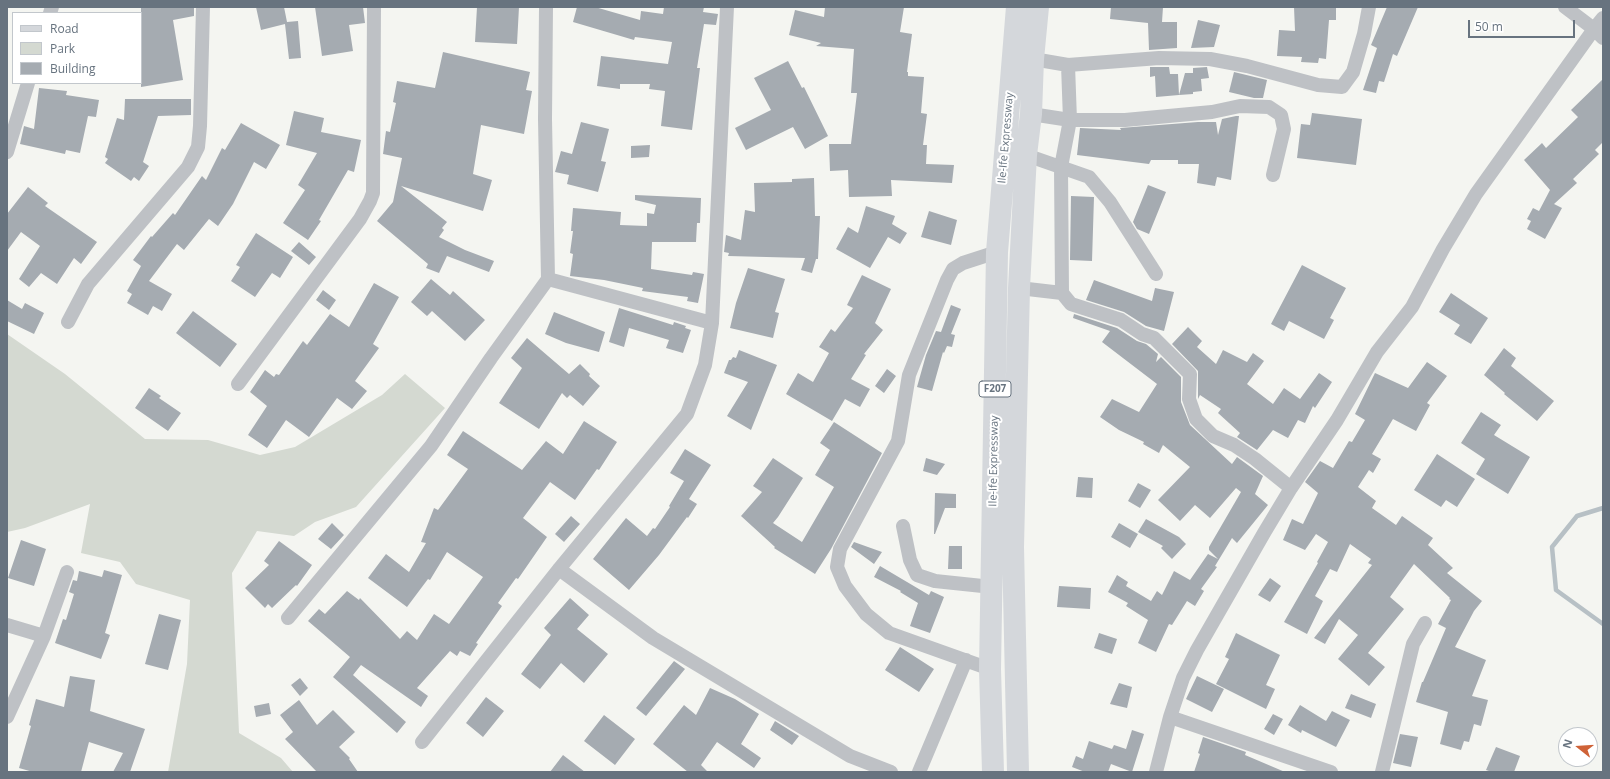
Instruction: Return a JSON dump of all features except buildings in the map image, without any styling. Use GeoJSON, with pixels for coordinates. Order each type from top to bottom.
{"type":"FeatureCollection","features":[{"type":"Feature","properties":{"kind":"main road","name":"Ile-Ife Expressway"},"geometry":{"type":"LineString","coordinates":[[993,772],[990,669],[996,252],[1017,7]]}},
{"type":"Feature","properties":{"kind":"main road","name":"Ile-Ife Expressway"},"geometry":{"type":"LineString","coordinates":[[1018,772],[1013,547],[1019,288],[1026,155],[1031,114],[1033,59],[1038,7]]}},
{"type":"Feature","properties":{"kind":"street"},"geometry":{"type":"LineString","coordinates":[[68,322],[88,284],[188,167],[198,147],[200,126],[203,7]]}},
{"type":"Feature","properties":{"kind":"street"},"geometry":{"type":"LineString","coordinates":[[238,384],[360,219],[370,201],[372,193],[374,7]]}},
{"type":"Feature","properties":{"kind":"street"},"geometry":{"type":"LineString","coordinates":[[288,618],[431,446],[491,358],[548,279],[545,119],[546,7]]}},
{"type":"Feature","properties":{"kind":"street"},"geometry":{"type":"LineString","coordinates":[[422,742],[559,569],[687,414],[705,365],[712,323],[727,7]]}},
{"type":"Feature","properties":{"kind":"street"},"geometry":{"type":"LineString","coordinates":[[1033,59],[1068,65],[1159,58],[1210,58],[1248,66],[1318,86],[1342,87],[1353,72],[1364,34],[1369,7]]}},
{"type":"Feature","properties":{"kind":"street"},"geometry":{"type":"LineString","coordinates":[[1565,7],[1598,33]]}},
{"type":"Feature","properties":{"kind":"street"},"geometry":{"type":"LineString","coordinates":[[1156,772],[1170,717],[1183,678],[1197,650],[1291,488],[1336,420],[1377,352],[1412,307],[1443,249],[1476,194],[1598,33],[1603,18]]}},
{"type":"Feature","properties":{"kind":"street"},"geometry":{"type":"LineString","coordinates":[[1068,65],[1070,120],[1061,167],[1062,293],[1071,304],[1121,320],[1142,334],[1154,338],[1190,374],[1189,399],[1196,419],[1212,436],[1234,446],[1255,459],[1291,488]]}},
{"type":"Feature","properties":{"kind":"street"},"geometry":{"type":"LineString","coordinates":[[7,152],[28,84]]}},
{"type":"Feature","properties":{"kind":"street"},"geometry":{"type":"LineString","coordinates":[[1031,114],[1070,120],[1125,120],[1212,112],[1240,106],[1269,107],[1281,115],[1284,129],[1273,175]]}},
{"type":"Feature","properties":{"kind":"street"},"geometry":{"type":"LineString","coordinates":[[1026,155],[1089,177],[1110,202],[1156,274]]}},
{"type":"Feature","properties":{"kind":"street"},"geometry":{"type":"LineString","coordinates":[[990,669],[889,633],[866,614],[845,586],[837,567],[840,550],[898,441],[909,375],[947,280],[953,269],[963,263],[996,252]]}},
{"type":"Feature","properties":{"kind":"street"},"geometry":{"type":"LineString","coordinates":[[548,279],[712,323]]}},
{"type":"Feature","properties":{"kind":"street"},"geometry":{"type":"LineString","coordinates":[[1019,288],[1062,293]]}},
{"type":"Feature","properties":{"kind":"street"},"geometry":{"type":"LineString","coordinates":[[903,526],[910,560],[917,574],[935,581],[992,587]]}},
{"type":"Feature","properties":{"kind":"street"},"geometry":{"type":"LineString","coordinates":[[559,569],[653,638],[850,756],[891,772]]}},
{"type":"Feature","properties":{"kind":"street"},"geometry":{"type":"LineString","coordinates":[[7,717],[44,636],[67,572]]}},
{"type":"Feature","properties":{"kind":"street"},"geometry":{"type":"LineString","coordinates":[[1382,772],[1413,644],[1424,623]]}},
{"type":"Feature","properties":{"kind":"street"},"geometry":{"type":"LineString","coordinates":[[7,625],[44,636]]}},
{"type":"Feature","properties":{"kind":"street"},"geometry":{"type":"LineString","coordinates":[[919,772],[966,660]]}},
{"type":"Feature","properties":{"kind":"street"},"geometry":{"type":"LineString","coordinates":[[1170,717],[1330,772]]}},
{"type":"Feature","properties":{"kind":"green space"},"geometry":{"type":"Polygon","coordinates":[[[7,334],[65,374],[145,439],[208,440],[260,455],[295,447],[382,395],[405,374],[445,408],[356,507],[315,522],[294,536],[257,531],[232,573],[239,733],[281,758],[293,772],[168,772],[187,664],[190,600],[136,584],[120,562],[81,553],[90,504],[25,528],[7,532],[7,334]]]}},
{"type":"Feature","properties":{"kind":"waterway"},"geometry":{"type":"LineString","coordinates":[[1603,508],[1577,516],[1552,547],[1556,590],[1603,624]]}}]}
